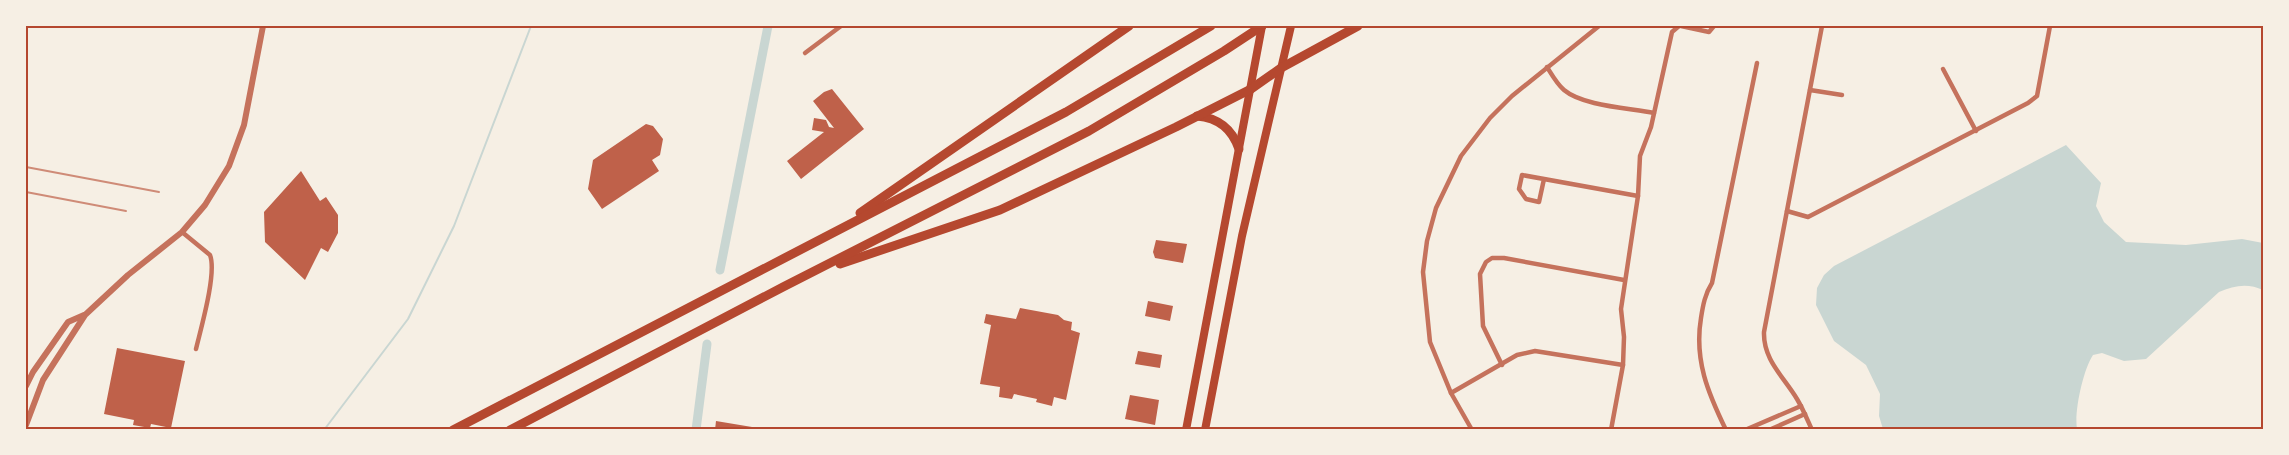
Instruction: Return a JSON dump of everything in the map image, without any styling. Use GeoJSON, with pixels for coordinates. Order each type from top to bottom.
{"type":"FeatureCollection","features":[{"type":"Feature","properties":{"kind":"highway"},"geometry":{"type":"LineString","coordinates":[[830,233],[1129,26]]}},
{"type":"Feature","properties":{"kind":"highway"},"geometry":{"type":"LineString","coordinates":[[453,429],[1066,112],[1210,26]]}},
{"type":"Feature","properties":{"kind":"highway"},"geometry":{"type":"LineString","coordinates":[[510,429],[1089,132],[1262,26]]}},
{"type":"Feature","properties":{"kind":"highway"},"geometry":{"type":"LineString","coordinates":[[809,274],[1000,210],[1251,89],[1281,68],[1358,26]]}},
{"type":"Feature","properties":{"kind":"highway"},"geometry":{"type":"LineString","coordinates":[[1197,116],[1209,117],[1220,122],[1235,137],[1239,149]]}},
{"type":"Feature","properties":{"kind":"main road"},"geometry":{"type":"LineString","coordinates":[[1186,429],[1262,26]]}},
{"type":"Feature","properties":{"kind":"main road"},"geometry":{"type":"LineString","coordinates":[[1205,429],[1245,226],[1291,26]]}},
{"type":"Feature","properties":{"kind":"street"},"geometry":{"type":"LineString","coordinates":[[26,425],[43,380],[85,315],[128,275],[182,232],[205,205],[229,166],[244,125],[263,26]]}},
{"type":"Feature","properties":{"kind":"street"},"geometry":{"type":"LineString","coordinates":[[805,53],[841,26]]}},
{"type":"Feature","properties":{"kind":"street"},"geometry":{"type":"LineString","coordinates":[[1472,429],[1451,393],[1430,342],[1423,272],[1427,241],[1436,208],[1461,156],[1490,118],[1512,96],[1599,26]]}},
{"type":"Feature","properties":{"kind":"street"},"geometry":{"type":"LineString","coordinates":[[1611,429],[1623,365],[1624,337],[1621,309],[1638,196],[1640,156],[1651,127],[1671,33],[1680,26],[1708,32],[1714,26]]}},
{"type":"Feature","properties":{"kind":"street"},"geometry":{"type":"LineString","coordinates":[[1812,429],[1801,406],[1767,356],[1763,344],[1822,26]]}},
{"type":"Feature","properties":{"kind":"street"},"geometry":{"type":"LineString","coordinates":[[1787,211],[1808,217],[1976,131],[2037,96],[2050,26]]}},
{"type":"Feature","properties":{"kind":"street"},"geometry":{"type":"LineString","coordinates":[[1726,429],[1707,390],[1703,376],[1698,345],[1699,332],[1706,292],[1712,283],[1757,63]]}},
{"type":"Feature","properties":{"kind":"street"},"geometry":{"type":"LineString","coordinates":[[1547,67],[1562,88],[1573,96],[1587,101],[1654,113]]}},
{"type":"Feature","properties":{"kind":"street"},"geometry":{"type":"LineString","coordinates":[[1942,69],[1976,131]]}},
{"type":"Feature","properties":{"kind":"street"},"geometry":{"type":"LineString","coordinates":[[1810,90],[1842,95]]}},
{"type":"Feature","properties":{"kind":"street"},"geometry":{"type":"LineString","coordinates":[[1544,179],[1539,202],[1526,199],[1519,189],[1522,175],[1638,196]]}},
{"type":"Feature","properties":{"kind":"street"},"geometry":{"type":"LineString","coordinates":[[182,232],[210,255],[212,260],[211,279],[196,349]]}},
{"type":"Feature","properties":{"kind":"street"},"geometry":{"type":"LineString","coordinates":[[1502,364],[1483,326],[1480,274],[1486,262],[1492,258],[1504,258],[1624,280]]}},
{"type":"Feature","properties":{"kind":"street"},"geometry":{"type":"LineString","coordinates":[[26,386],[33,372],[68,322],[85,315]]}},
{"type":"Feature","properties":{"kind":"street"},"geometry":{"type":"LineString","coordinates":[[1451,393],[1517,355],[1535,351],[1623,365]]}},
{"type":"Feature","properties":{"kind":"street"},"geometry":{"type":"LineString","coordinates":[[1745,429],[1801,406]]}},
{"type":"Feature","properties":{"kind":"street"},"geometry":{"type":"LineString","coordinates":[[1769,429],[1805,414]]}},
{"type":"Feature","properties":{"kind":"shaded area"},"geometry":{"type":"Polygon","coordinates":[[[2066,145],[2101,183],[2096,206],[2104,222],[2126,242],[2186,245],[2242,239],[2263,243],[2263,290],[2252,286],[2241,286],[2219,292],[2146,359],[2124,361],[2102,353],[2093,355],[2080,391],[2077,429],[1883,429],[1879,416],[1880,394],[1866,365],[1834,341],[1816,305],[1817,288],[1824,275],[1834,266],[2066,145]]]}},
{"type":"Feature","properties":{"kind":"building"},"geometry":{"type":"Polygon","coordinates":[[[832,89],[864,129],[801,179],[787,161],[824,132],[812,130],[814,118],[826,120],[829,127],[834,128],[813,101],[832,89]]]}},
{"type":"Feature","properties":{"kind":"building"},"geometry":{"type":"Polygon","coordinates":[[[646,124],[653,126],[663,139],[660,155],[652,160],[659,171],[602,209],[588,189],[593,160],[646,124]]]}},
{"type":"Feature","properties":{"kind":"building"},"geometry":{"type":"Polygon","coordinates":[[[301,171],[320,201],[326,197],[338,215],[338,233],[328,252],[321,248],[305,280],[265,242],[264,212],[301,171]]]}},
{"type":"Feature","properties":{"kind":"building"},"geometry":{"type":"Polygon","coordinates":[[[1156,240],[1187,244],[1183,263],[1155,258],[1153,252],[1156,240]]]}},
{"type":"Feature","properties":{"kind":"building"},"geometry":{"type":"Polygon","coordinates":[[[1148,301],[1173,306],[1170,321],[1145,316],[1148,301]]]}},
{"type":"Feature","properties":{"kind":"building"},"geometry":{"type":"Polygon","coordinates":[[[1020,308],[1058,315],[1072,322],[1071,330],[1080,333],[1066,400],[1054,397],[1052,406],[1036,402],[1037,399],[1014,394],[1012,399],[999,397],[1000,387],[980,384],[991,325],[984,323],[986,314],[1016,319],[1020,308]]]}},
{"type":"Feature","properties":{"kind":"building"},"geometry":{"type":"Polygon","coordinates":[[[117,348],[185,361],[171,428],[151,424],[150,428],[133,425],[134,420],[104,414],[117,348]]]}},
{"type":"Feature","properties":{"kind":"building"},"geometry":{"type":"Polygon","coordinates":[[[1138,351],[1162,355],[1160,368],[1135,364],[1138,351]]]}},
{"type":"Feature","properties":{"kind":"building"},"geometry":{"type":"Polygon","coordinates":[[[1130,395],[1159,400],[1155,425],[1125,419],[1130,395]]]}},
{"type":"Feature","properties":{"kind":"building"},"geometry":{"type":"Polygon","coordinates":[[[716,421],[758,428],[758,430],[715,430],[716,421]]]}},
{"type":"Feature","properties":{"kind":"waterway"},"geometry":{"type":"LineString","coordinates":[[324,430],[408,319],[454,226],[531,26]]}},
{"type":"Feature","properties":{"kind":"waterway"},"geometry":{"type":"LineString","coordinates":[[720,270],[768,26]]}},
{"type":"Feature","properties":{"kind":"waterway"},"geometry":{"type":"LineString","coordinates":[[696,430],[707,344]]}},
{"type":"Feature","properties":{"kind":"railway"},"geometry":{"type":"LineString","coordinates":[[26,167],[159,192]]}},
{"type":"Feature","properties":{"kind":"railway"},"geometry":{"type":"LineString","coordinates":[[26,192],[126,211]]}}]}
